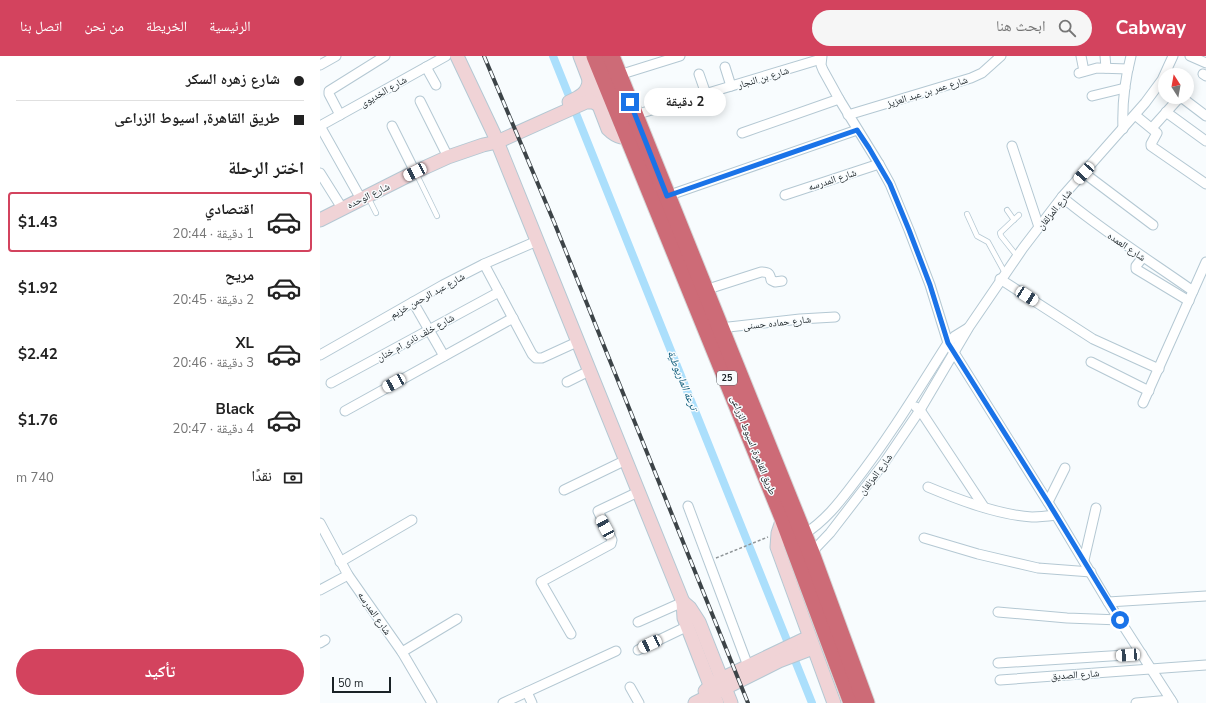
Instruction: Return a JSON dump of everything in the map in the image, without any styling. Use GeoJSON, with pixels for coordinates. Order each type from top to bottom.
{"type":"FeatureCollection","features":[{"type":"Feature","properties":{"kind":"highway","name":"طريق القاهرة, اسيوط الزراعى"},"geometry":{"type":"LineString","coordinates":[[595,56],[667,196],[705,290],[788,514],[852,703]]}},
{"type":"Feature","properties":{"kind":"highway","name":"طريق القاهرة, اسيوط الزراعى"},"geometry":{"type":"LineString","coordinates":[[611,56],[635,115],[635,134],[707,329],[788,514],[803,535],[811,553],[866,703]]}},
{"type":"Feature","properties":{"kind":"street"},"geometry":{"type":"LineString","coordinates":[[320,65],[336,56]]}},
{"type":"Feature","properties":{"kind":"street"},"geometry":{"type":"LineString","coordinates":[[340,115],[328,94],[329,91],[385,56]]}},
{"type":"Feature","properties":{"kind":"street","name":"شارع الخديوى"},"geometry":{"type":"LineString","coordinates":[[320,126],[446,56]]}},
{"type":"Feature","properties":{"kind":"street"},"geometry":{"type":"LineString","coordinates":[[457,56],[495,138],[683,602],[690,608],[699,622],[717,690]]}},
{"type":"Feature","properties":{"kind":"street"},"geometry":{"type":"LineString","coordinates":[[580,56],[608,130],[620,138],[635,134]]}},
{"type":"Feature","properties":{"kind":"street"},"geometry":{"type":"LineString","coordinates":[[619,75],[680,56]]}},
{"type":"Feature","properties":{"kind":"street","name":"شارع عمر بن عبد العزيز"},"geometry":{"type":"LineString","coordinates":[[848,115],[971,78],[982,73],[1001,56]]}},
{"type":"Feature","properties":{"kind":"street"},"geometry":{"type":"LineString","coordinates":[[1081,56],[1082,72],[1097,68],[1128,69]]}},
{"type":"Feature","properties":{"kind":"street"},"geometry":{"type":"LineString","coordinates":[[1105,56],[1106,68]]}},
{"type":"Feature","properties":{"kind":"street"},"geometry":{"type":"LineString","coordinates":[[1123,129],[1122,114],[1131,56]]}},
{"type":"Feature","properties":{"kind":"street","name":"شارع المزلقان"},"geometry":{"type":"LineString","coordinates":[[811,553],[830,533],[884,463],[920,410],[969,327],[1017,256],[1062,198],[1135,115],[1162,80],[1173,56]]}},
{"type":"Feature","properties":{"kind":"street"},"geometry":{"type":"LineString","coordinates":[[1190,56],[1206,63]]}},
{"type":"Feature","properties":{"kind":"street"},"geometry":{"type":"LineString","coordinates":[[822,58],[823,70],[848,115],[890,184],[930,285],[948,343],[1084,560],[1108,602],[1172,701]]}},
{"type":"Feature","properties":{"kind":"street","name":"شارع بن النجار"},"geometry":{"type":"LineString","coordinates":[[635,115],[822,58]]}},
{"type":"Feature","properties":{"kind":"street"},"geometry":{"type":"LineString","coordinates":[[426,66],[436,85]]}},
{"type":"Feature","properties":{"kind":"street"},"geometry":{"type":"LineString","coordinates":[[725,67],[731,86]]}},
{"type":"Feature","properties":{"kind":"street"},"geometry":{"type":"LineString","coordinates":[[699,74],[706,94]]}},
{"type":"Feature","properties":{"kind":"street"},"geometry":{"type":"LineString","coordinates":[[589,81],[581,100],[599,105]]}},
{"type":"Feature","properties":{"kind":"street"},"geometry":{"type":"LineString","coordinates":[[1092,96],[1125,88]]}},
{"type":"Feature","properties":{"kind":"street"},"geometry":{"type":"LineString","coordinates":[[742,133],[839,99]]}},
{"type":"Feature","properties":{"kind":"street","name":"شارع الوحده"},"geometry":{"type":"LineString","coordinates":[[320,220],[415,172],[482,145],[581,100]]}},
{"type":"Feature","properties":{"kind":"street"},"geometry":{"type":"LineString","coordinates":[[420,101],[448,158]]}},
{"type":"Feature","properties":{"kind":"street"},"geometry":{"type":"LineString","coordinates":[[1152,128],[1173,104]]}},
{"type":"Feature","properties":{"kind":"street"},"geometry":{"type":"LineString","coordinates":[[1190,104],[1206,116]]}},
{"type":"Feature","properties":{"kind":"street"},"geometry":{"type":"LineString","coordinates":[[1166,112],[1206,140]]}},
{"type":"Feature","properties":{"kind":"street"},"geometry":{"type":"LineString","coordinates":[[1135,115],[1157,133],[1157,136],[1150,144],[1151,146],[1206,184]]}},
{"type":"Feature","properties":{"kind":"street"},"geometry":{"type":"LineString","coordinates":[[320,126],[364,197]]}},
{"type":"Feature","properties":{"kind":"street"},"geometry":{"type":"LineString","coordinates":[[392,126],[415,172]]}},
{"type":"Feature","properties":{"kind":"street"},"geometry":{"type":"LineString","coordinates":[[667,196],[857,130]]}},
{"type":"Feature","properties":{"kind":"street"},"geometry":{"type":"LineString","coordinates":[[1012,146],[1039,227]]}},
{"type":"Feature","properties":{"kind":"street","name":"شارع المدرسه"},"geometry":{"type":"LineString","coordinates":[[785,195],[879,164]]}},
{"type":"Feature","properties":{"kind":"street"},"geometry":{"type":"LineString","coordinates":[[320,172],[342,208]]}},
{"type":"Feature","properties":{"kind":"street"},"geometry":{"type":"LineString","coordinates":[[1084,173],[1153,225]]}},
{"type":"Feature","properties":{"kind":"street","name":"شارع العمده"},"geometry":{"type":"LineString","coordinates":[[1062,198],[1143,257],[1194,291]]}},
{"type":"Feature","properties":{"kind":"street","name":"شارع عبد الرحمن خزيم"},"geometry":{"type":"LineString","coordinates":[[320,354],[443,285],[484,264],[537,241]]}},
{"type":"Feature","properties":{"kind":"street"},"geometry":{"type":"LineString","coordinates":[[1143,257],[1136,266],[1136,269],[1189,301]]}},
{"type":"Feature","properties":{"kind":"street"},"geometry":{"type":"LineString","coordinates":[[1143,403],[1206,262]]}},
{"type":"Feature","properties":{"kind":"street"},"geometry":{"type":"LineString","coordinates":[[484,264],[532,354],[539,359],[578,342]]}},
{"type":"Feature","properties":{"kind":"street"},"geometry":{"type":"LineString","coordinates":[[705,290],[761,272],[770,274],[771,280],[775,282],[782,281]]}},
{"type":"Feature","properties":{"kind":"street"},"geometry":{"type":"LineString","coordinates":[[1003,276],[1093,339],[1159,369]]}},
{"type":"Feature","properties":{"kind":"street","name":"شارع خلف نادى ام خنان"},"geometry":{"type":"LineString","coordinates":[[331,383],[499,292]]}},
{"type":"Feature","properties":{"kind":"street"},"geometry":{"type":"LineString","coordinates":[[413,302],[444,356]]}},
{"type":"Feature","properties":{"kind":"street","name":"شارع حماده حسنى"},"geometry":{"type":"LineString","coordinates":[[720,328],[800,319],[835,317]]}},
{"type":"Feature","properties":{"kind":"street"},"geometry":{"type":"LineString","coordinates":[[345,410],[513,318]]}},
{"type":"Feature","properties":{"kind":"street","name":"شارع المزلقان"},"geometry":{"type":"LineString","coordinates":[[803,535],[821,522],[832,511],[875,456],[948,343],[955,336],[969,327]]}},
{"type":"Feature","properties":{"kind":"street"},"geometry":{"type":"LineString","coordinates":[[1091,362],[1149,391]]}},
{"type":"Feature","properties":{"kind":"street"},"geometry":{"type":"LineString","coordinates":[[567,382],[589,371]]}},
{"type":"Feature","properties":{"kind":"street"},"geometry":{"type":"LineString","coordinates":[[910,403],[920,410],[984,507]]}},
{"type":"Feature","properties":{"kind":"street"},"geometry":{"type":"LineString","coordinates":[[875,456],[884,463]]}},
{"type":"Feature","properties":{"kind":"street"},"geometry":{"type":"LineString","coordinates":[[564,490],[626,460]]}},
{"type":"Feature","properties":{"kind":"street"},"geometry":{"type":"LineString","coordinates":[[1048,502],[1065,468]]}},
{"type":"Feature","properties":{"kind":"street"},"geometry":{"type":"LineString","coordinates":[[928,487],[944,494],[984,507],[1022,516],[1033,517],[1056,515]]}},
{"type":"Feature","properties":{"kind":"street"},"geometry":{"type":"LineString","coordinates":[[571,634],[541,583],[542,581],[611,544],[612,540],[598,511],[638,492]]}},
{"type":"Feature","properties":{"kind":"street"},"geometry":{"type":"LineString","coordinates":[[688,506],[748,666]]}},
{"type":"Feature","properties":{"kind":"street"},"geometry":{"type":"LineString","coordinates":[[1084,560],[1096,508]]}},
{"type":"Feature","properties":{"kind":"street"},"geometry":{"type":"LineString","coordinates":[[788,514],[778,533],[777,547],[808,644],[834,703]]}},
{"type":"Feature","properties":{"kind":"street"},"geometry":{"type":"LineString","coordinates":[[340,562],[412,520]]}},
{"type":"Feature","properties":{"kind":"street"},"geometry":{"type":"LineString","coordinates":[[821,522],[830,533]]}},
{"type":"Feature","properties":{"kind":"street","name":"شارع المدرسه"},"geometry":{"type":"LineString","coordinates":[[320,523],[348,575],[402,652],[432,703]]}},
{"type":"Feature","properties":{"kind":"street"},"geometry":{"type":"LineString","coordinates":[[924,538],[1004,561],[1038,568],[1091,572]]}},
{"type":"Feature","properties":{"kind":"street"},"geometry":{"type":"LineString","coordinates":[[320,590],[348,575]]}},
{"type":"Feature","properties":{"kind":"street"},"geometry":{"type":"LineString","coordinates":[[1108,602],[1206,596]]}},
{"type":"Feature","properties":{"kind":"street"},"geometry":{"type":"LineString","coordinates":[[638,622],[683,602]]}},
{"type":"Feature","properties":{"kind":"street"},"geometry":{"type":"LineString","coordinates":[[683,602],[682,612],[686,627],[717,690],[731,703]]}},
{"type":"Feature","properties":{"kind":"street"},"geometry":{"type":"LineString","coordinates":[[998,612],[1067,618],[1120,620]]}},
{"type":"Feature","properties":{"kind":"street"},"geometry":{"type":"LineString","coordinates":[[402,652],[457,619]]}},
{"type":"Feature","properties":{"kind":"street"},"geometry":{"type":"LineString","coordinates":[[638,650],[686,627]]}},
{"type":"Feature","properties":{"kind":"street"},"geometry":{"type":"LineString","coordinates":[[697,702],[777,658],[808,644]]}},
{"type":"Feature","properties":{"kind":"street"},"geometry":{"type":"LineString","coordinates":[[503,703],[616,651]]}},
{"type":"Feature","properties":{"kind":"street"},"geometry":{"type":"LineString","coordinates":[[998,664],[1142,654]]}},
{"type":"Feature","properties":{"kind":"street"},"geometry":{"type":"LineString","coordinates":[[717,690],[748,666],[777,658]]}},
{"type":"Feature","properties":{"kind":"street","name":"شارع الصديق"},"geometry":{"type":"LineString","coordinates":[[1000,680],[1206,665]]}},
{"type":"Feature","properties":{"kind":"street"},"geometry":{"type":"LineString","coordinates":[[630,687],[639,703]]}},
{"type":"Feature","properties":{"kind":"street"},"geometry":{"type":"LineString","coordinates":[[528,692],[532,703]]}},
{"type":"Feature","properties":{"kind":"street"},"geometry":{"type":"LineString","coordinates":[[1136,703],[1172,701]]}},
{"type":"Feature","properties":{"kind":"lane"},"geometry":{"type":"LineString","coordinates":[[415,172],[437,216]]}},
{"type":"Feature","properties":{"kind":"lane"},"geometry":{"type":"LineString","coordinates":[[364,197],[376,213]]}},
{"type":"Feature","properties":{"kind":"lane"},"geometry":{"type":"LineString","coordinates":[[1007,210],[1014,220]]}},
{"type":"Feature","properties":{"kind":"lane"},"geometry":{"type":"LineString","coordinates":[[967,214],[977,236],[988,242],[1003,276]]}},
{"type":"Feature","properties":{"kind":"lane"},"geometry":{"type":"LineString","coordinates":[[1017,256],[1000,233],[1020,215]]}},
{"type":"Feature","properties":{"kind":"path"},"geometry":{"type":"LineString","coordinates":[[720,556],[763,539]]}},
{"type":"Feature","properties":{"kind":"waterway","name":"ترعة الماريوطية"},"geometry":{"type":"LineString","coordinates":[[553,56],[812,703]]}},
{"type":"Feature","properties":{"kind":"railway"},"geometry":{"type":"LineString","coordinates":[[484,56],[554,222],[748,703]]}},
{"type":"Feature","properties":{"kind":"route"},"geometry":{"type":"LineString","coordinates":[[630,102],[667,196],[857,130],[890,184],[930,285],[948,343],[1120,620]]}}]}
